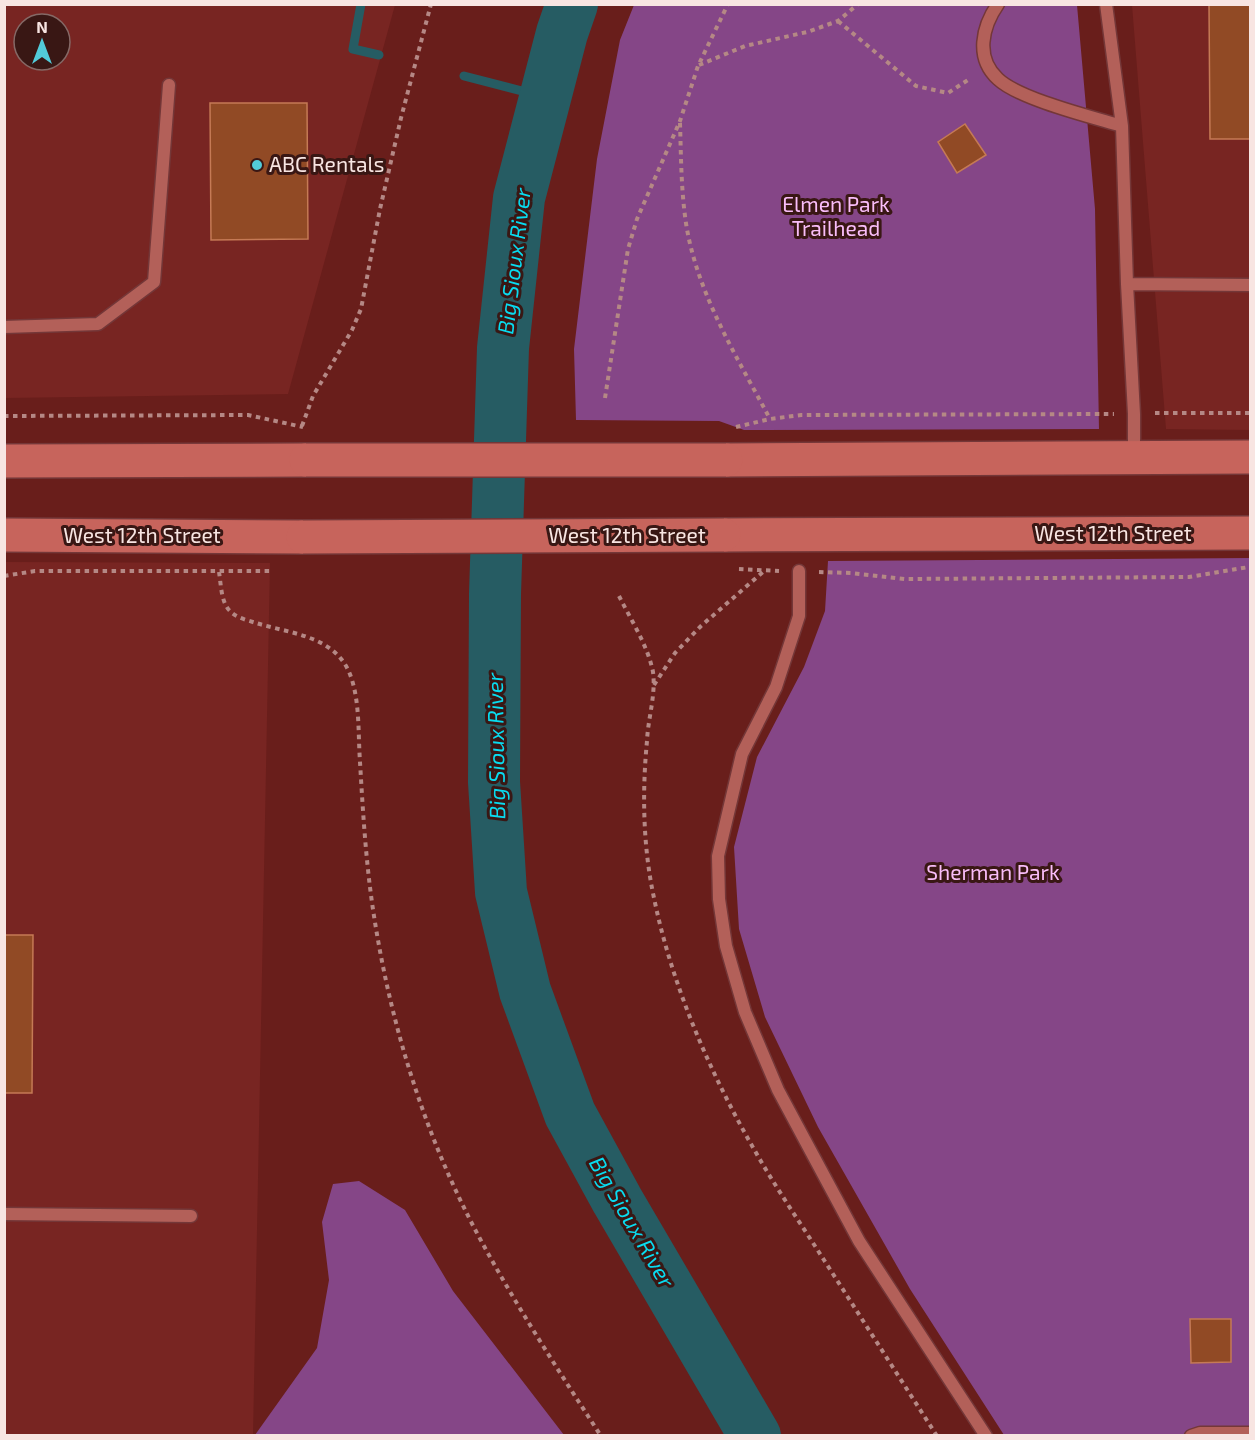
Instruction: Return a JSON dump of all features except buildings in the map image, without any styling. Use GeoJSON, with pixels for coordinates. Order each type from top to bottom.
{"type":"FeatureCollection","features":[{"type":"Feature","properties":{"kind":"main road"},"geometry":{"type":"LineString","coordinates":[[4,461],[306,460],[726,445],[1134,458],[1251,458]]}},
{"type":"Feature","properties":{"kind":"main road","name":"West 12th Street"},"geometry":{"type":"LineString","coordinates":[[4,535],[303,537],[1251,533]]}},
{"type":"Feature","properties":{"kind":"lane"},"geometry":{"type":"LineString","coordinates":[[998,4],[984,30],[982,47],[989,67],[998,80],[1020,93],[1122,126]]}},
{"type":"Feature","properties":{"kind":"lane"},"geometry":{"type":"LineString","coordinates":[[1106,4],[1122,126],[1134,458]]}},
{"type":"Feature","properties":{"kind":"lane"},"geometry":{"type":"LineString","coordinates":[[4,327],[98,324],[154,282],[169,85]]}},
{"type":"Feature","properties":{"kind":"lane"},"geometry":{"type":"LineString","coordinates":[[1127,284],[1251,285]]}},
{"type":"Feature","properties":{"kind":"lane"},"geometry":{"type":"LineString","coordinates":[[800,572],[800,616],[776,687],[741,754],[718,856],[719,899],[726,946],[745,1012],[778,1090],[859,1241],[986,1436]]}},
{"type":"Feature","properties":{"kind":"lane"},"geometry":{"type":"LineString","coordinates":[[4,1214],[191,1216]]}},
{"type":"Feature","properties":{"kind":"lane"},"geometry":{"type":"LineString","coordinates":[[1191,1436],[1200,1433],[1251,1433]]}},
{"type":"Feature","properties":{"kind":"path"},"geometry":{"type":"LineString","coordinates":[[302,426],[313,396],[352,330],[360,309],[395,141],[431,4]]}},
{"type":"Feature","properties":{"kind":"path"},"geometry":{"type":"LineString","coordinates":[[605,398],[628,249],[637,219],[680,121],[698,66],[728,4]]}},
{"type":"Feature","properties":{"kind":"path"},"geometry":{"type":"LineString","coordinates":[[698,66],[745,46],[807,32],[838,21],[858,4]]}},
{"type":"Feature","properties":{"kind":"path"},"geometry":{"type":"LineString","coordinates":[[838,21],[916,86],[948,93],[989,67]]}},
{"type":"Feature","properties":{"kind":"path"},"geometry":{"type":"LineString","coordinates":[[680,121],[685,217],[692,254],[708,301],[770,419]]}},
{"type":"Feature","properties":{"kind":"path"},"geometry":{"type":"LineString","coordinates":[[726,445],[770,419],[801,415],[1251,413]]}},
{"type":"Feature","properties":{"kind":"path"},"geometry":{"type":"LineString","coordinates":[[4,416],[248,415],[309,428]]}},
{"type":"Feature","properties":{"kind":"path"},"geometry":{"type":"LineString","coordinates":[[654,686],[675,652],[764,571],[851,573],[905,579],[1189,577],[1251,567]]}},
{"type":"Feature","properties":{"kind":"path"},"geometry":{"type":"LineString","coordinates":[[4,576],[35,571],[276,571]]}},
{"type":"Feature","properties":{"kind":"path"},"geometry":{"type":"LineString","coordinates":[[219,572],[222,596],[228,609],[233,613],[239,617],[305,636],[329,646],[341,657],[351,676],[357,705],[366,846],[374,916],[384,975],[415,1088],[437,1146],[477,1233],[543,1347],[601,1436]]}},
{"type":"Feature","properties":{"kind":"path"},"geometry":{"type":"LineString","coordinates":[[619,596],[644,646],[652,670],[654,686],[645,771],[646,841],[653,897],[686,1008],[716,1075],[754,1150],[937,1436]]}},
{"type":"Feature","properties":{"kind":"shaded area"},"geometry":{"type":"Polygon","coordinates":[[[4,5],[395,5],[288,394],[5,398],[4,5]]]}},
{"type":"Feature","properties":{"kind":"shaded area"},"geometry":{"type":"Polygon","coordinates":[[[1132,5],[1250,5],[1250,430],[1166,429],[1132,5]]]}},
{"type":"Feature","properties":{"kind":"shaded area"},"geometry":{"type":"Polygon","coordinates":[[[5,562],[270,563],[253,1435],[5,1436],[5,562]]]}},
{"type":"Feature","properties":{"kind":"green space","name":"Elmen Park Trailhead"},"geometry":{"type":"Polygon","coordinates":[[[634,5],[1077,5],[1095,209],[1099,429],[744,430],[719,421],[576,420],[574,349],[597,159],[620,40],[634,5]]]}},
{"type":"Feature","properties":{"kind":"green space","name":"Sherman Park"},"geometry":{"type":"Polygon","coordinates":[[[1250,558],[1250,1435],[1004,1435],[910,1289],[818,1127],[765,1017],[739,929],[734,847],[757,757],[804,667],[825,611],[828,561],[1250,558]]]}},
{"type":"Feature","properties":{"kind":"green space"},"geometry":{"type":"Polygon","coordinates":[[[359,1181],[405,1210],[453,1291],[564,1435],[255,1435],[317,1348],[329,1280],[322,1222],[333,1184],[359,1181]]]}},
{"type":"Feature","properties":{"kind":"waterway"},"geometry":{"type":"LineString","coordinates":[[361,4],[353,49],[379,55]]}},
{"type":"Feature","properties":{"kind":"waterway","name":"Big Sioux River"},"geometry":{"type":"LineString","coordinates":[[572,4],[562,33],[519,198],[503,348],[495,594],[494,782],[501,892],[525,991],[570,1114],[617,1200],[755,1436]]}},
{"type":"Feature","properties":{"kind":"waterway"},"geometry":{"type":"LineString","coordinates":[[464,76],[545,97]]}},
{"type":"Feature","properties":{"kind":"place","name":"ABC Rentals"},"geometry":{"type":"Point","coordinates":[257,165]}}]}
